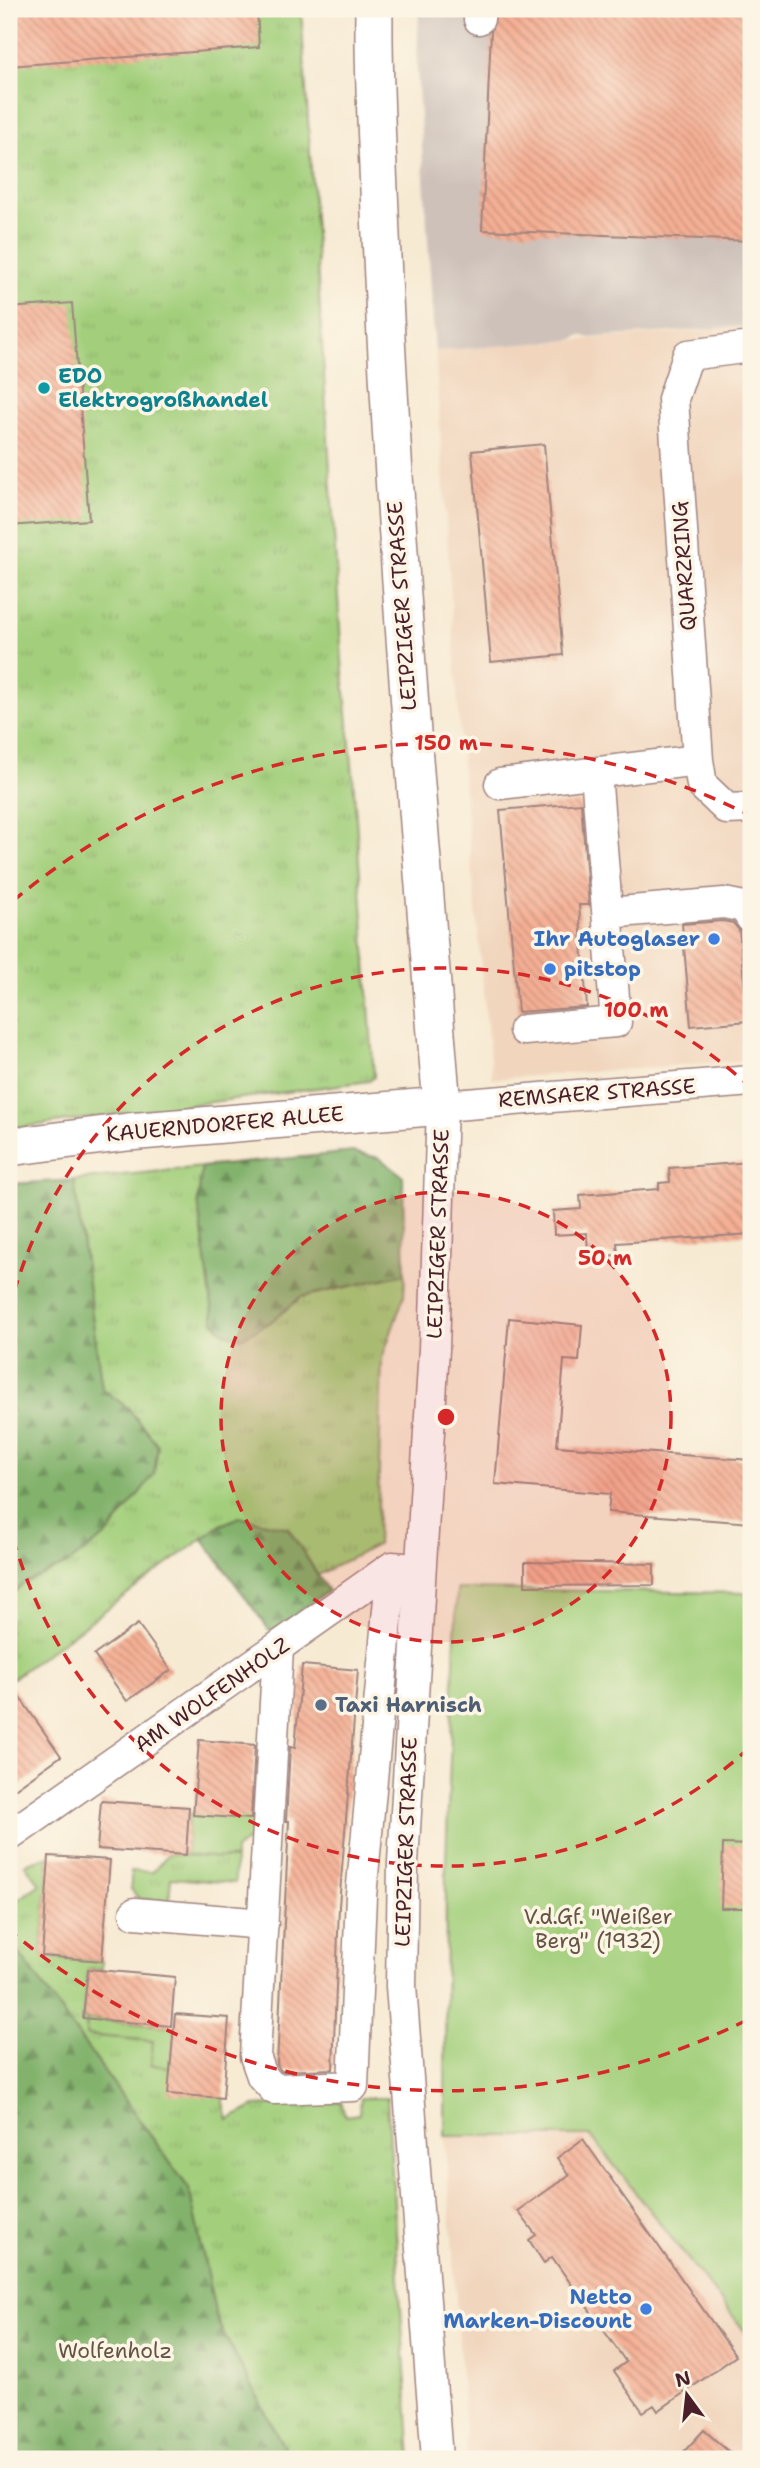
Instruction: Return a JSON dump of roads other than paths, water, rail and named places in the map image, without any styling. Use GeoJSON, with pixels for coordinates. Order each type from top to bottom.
{"type":"FeatureCollection","features":[{"type":"Feature","properties":{"kind":"main road","name":"LEIPZIGER STRASSE"},"geometry":{"type":"LineString","coordinates":[[374,9],[373,94],[386,363],[411,736],[442,1107]]}},
{"type":"Feature","properties":{"kind":"main road","name":"KAUERNDORFER ALLEE"},"geometry":{"type":"LineString","coordinates":[[9,1147],[128,1132],[442,1107]]}},
{"type":"Feature","properties":{"kind":"street","name":"QUARZRING"},"geometry":{"type":"LineString","coordinates":[[751,346],[688,355],[673,399],[698,760],[702,785],[727,809],[751,808]]}},
{"type":"Feature","properties":{"kind":"street"},"geometry":{"type":"LineString","coordinates":[[500,784],[698,760]]}},
{"type":"Feature","properties":{"kind":"street"},"geometry":{"type":"LineString","coordinates":[[524,1030],[616,1022],[596,773]]}},
{"type":"Feature","properties":{"kind":"street"},"geometry":{"type":"LineString","coordinates":[[608,913],[724,903],[744,907],[751,918]]}},
{"type":"Feature","properties":{"kind":"street","name":"REMSAER STRASSE"},"geometry":{"type":"LineString","coordinates":[[442,1107],[751,1082]]}},
{"type":"Feature","properties":{"kind":"street","name":"LEIPZIGER STRASSE"},"geometry":{"type":"LineString","coordinates":[[278,1649],[255,2056],[262,2076],[274,2089],[353,2086],[361,1896],[434,1349],[442,1107]]}},
{"type":"Feature","properties":{"kind":"street","name":"LEIPZIGER STRASSE"},"geometry":{"type":"LineString","coordinates":[[405,1568],[401,1986],[437,2459]]}},
{"type":"Feature","properties":{"kind":"street","name":"AM WOLFENHOLZ"},"geometry":{"type":"LineString","coordinates":[[9,1836],[278,1649],[405,1568]]}},
{"type":"Feature","properties":{"kind":"street"},"geometry":{"type":"LineString","coordinates":[[135,1913],[263,1924]]}},
{"type":"Feature","properties":{"kind":"place","name":"EDO Elektrogroßhandel"},"geometry":{"type":"Point","coordinates":[44,388]}},
{"type":"Feature","properties":{"kind":"place","name":"Ihr Autoglaser"},"geometry":{"type":"Point","coordinates":[714,939]}},
{"type":"Feature","properties":{"kind":"place","name":"pitstop"},"geometry":{"type":"Point","coordinates":[550,969]}},
{"type":"Feature","properties":{"kind":"place","name":"Taxi Harnisch"},"geometry":{"type":"Point","coordinates":[321,1705]}},
{"type":"Feature","properties":{"kind":"place","name":"Netto Marken-Discount"},"geometry":{"type":"Point","coordinates":[646,2309]}},
{"type":"Feature","properties":{"kind":"park label","name":"V.d.Gf. \"Weißer Berg\" (1932)"},"geometry":{"type":"Point","coordinates":[598,1929]}},
{"type":"Feature","properties":{"kind":"park label","name":"Wolfenholz"},"geometry":{"type":"Point","coordinates":[115,2351]}}]}
